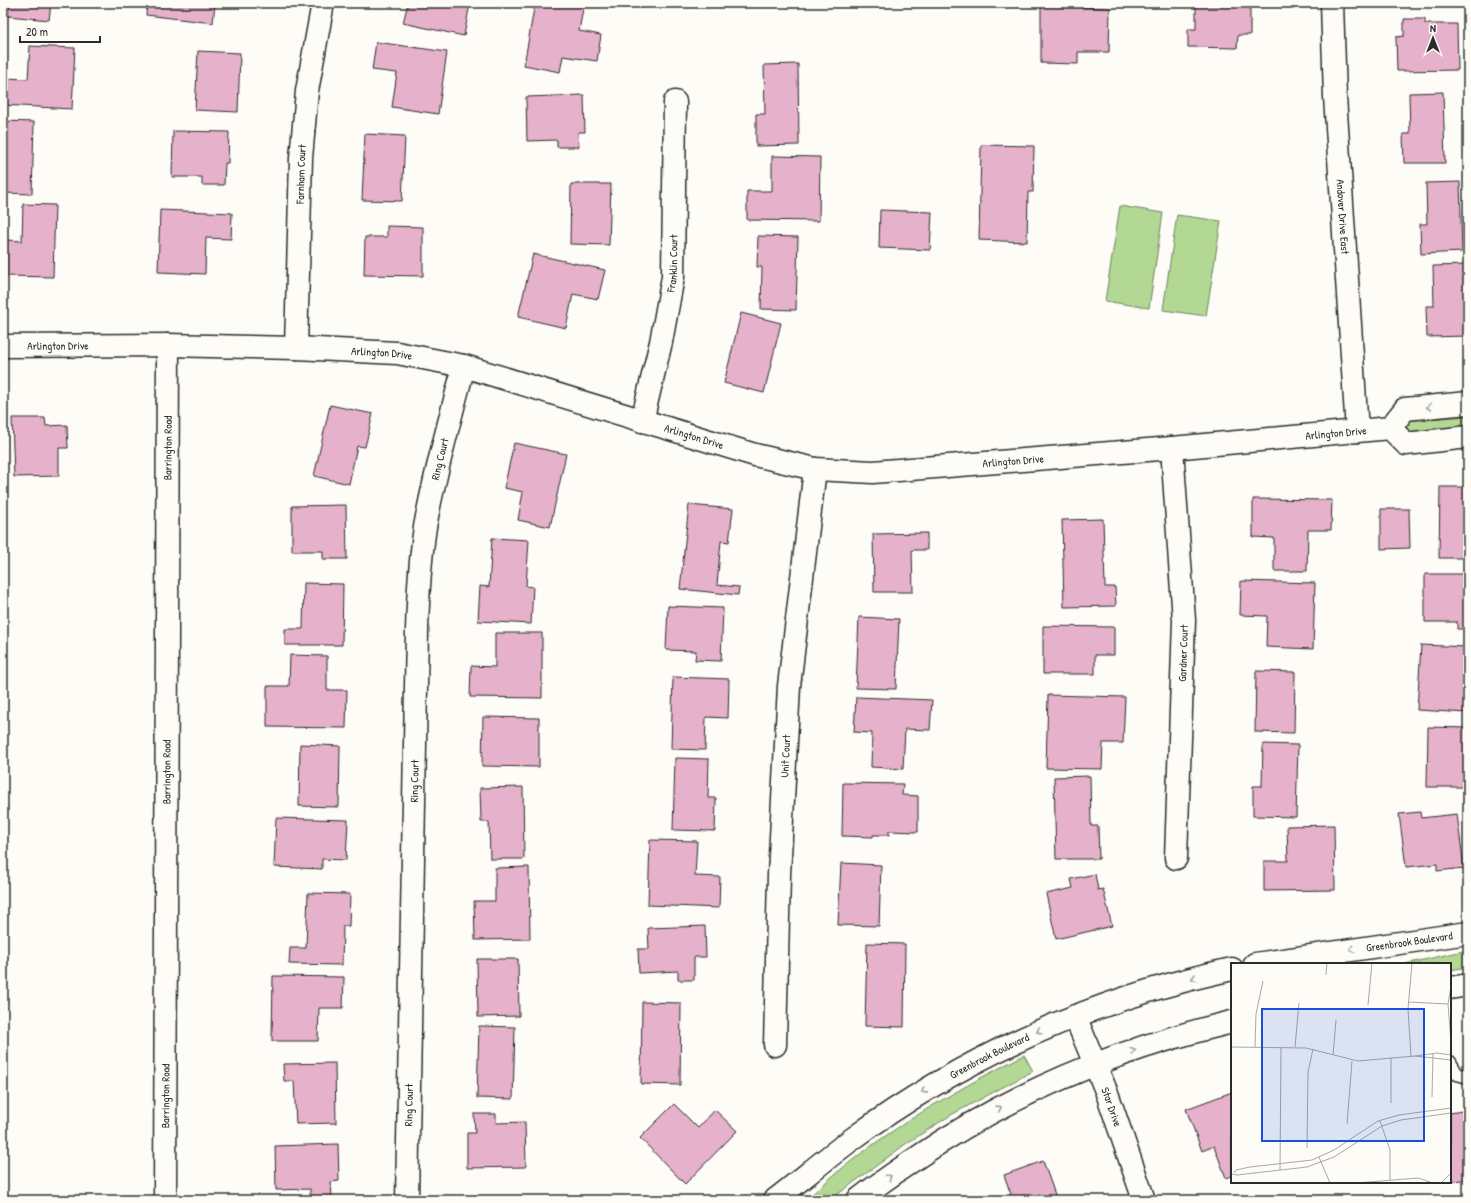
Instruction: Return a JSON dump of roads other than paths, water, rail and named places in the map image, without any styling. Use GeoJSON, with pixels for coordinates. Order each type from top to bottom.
{"type":"FeatureCollection","features":[{"type":"Feature","properties":{"kind":"street","name":"Farnham Court"},"geometry":{"type":"LineString","coordinates":[[296,348],[301,158],[307,91],[322,3]]}},
{"type":"Feature","properties":{"kind":"street","name":"Andover Drive East"},"geometry":{"type":"LineString","coordinates":[[1332,3],[1335,97],[1358,430]]}},
{"type":"Feature","properties":{"kind":"street","name":"Franklin Court"},"geometry":{"type":"LineString","coordinates":[[642,421],[661,342],[674,277],[675,102]]}},
{"type":"Feature","properties":{"kind":"street","name":"Arlington Drive"},"geometry":{"type":"LineString","coordinates":[[3,346],[168,345],[296,348],[397,353],[464,366],[755,455],[815,469],[873,472],[1172,448],[1390,428]]}},
{"type":"Feature","properties":{"kind":"street","name":"Barrington Road"},"geometry":{"type":"LineString","coordinates":[[165,1200],[168,345]]}},
{"type":"Feature","properties":{"kind":"street","name":"Ring Court"},"geometry":{"type":"LineString","coordinates":[[407,1200],[416,638],[419,576],[425,527],[437,471],[464,366]]}},
{"type":"Feature","properties":{"kind":"street"},"geometry":{"type":"LineString","coordinates":[[1468,403],[1405,409],[1390,428],[1406,444],[1468,437]]}},
{"type":"Feature","properties":{"kind":"street","name":"Gardner Court"},"geometry":{"type":"LineString","coordinates":[[1172,448],[1184,620],[1176,858]]}},
{"type":"Feature","properties":{"kind":"street","name":"Unit Court"},"geometry":{"type":"LineString","coordinates":[[775,1045],[779,876],[789,686],[815,469]]}},
{"type":"Feature","properties":{"kind":"street","name":"Greenbrook Boulevard"},"geometry":{"type":"LineString","coordinates":[[1262,963],[1468,933]]}},
{"type":"Feature","properties":{"kind":"street","name":"Greenbrook Boulevard"},"geometry":{"type":"LineString","coordinates":[[775,1200],[850,1140],[945,1078],[1012,1043],[1075,1016],[1151,990],[1231,969]]}},
{"type":"Feature","properties":{"kind":"street"},"geometry":{"type":"LineString","coordinates":[[1451,988],[1468,986]]}},
{"type":"Feature","properties":{"kind":"street","name":"Star Drive"},"geometry":{"type":"LineString","coordinates":[[1075,1016],[1096,1064],[1144,1200]]}},
{"type":"Feature","properties":{"kind":"street"},"geometry":{"type":"LineString","coordinates":[[858,1200],[953,1133],[1026,1094],[1096,1064],[1186,1033],[1231,1022]]}},
{"type":"Feature","properties":{"kind":"lane"},"geometry":{"type":"LineString","coordinates":[[1451,1064],[1457,1074],[1468,1076]]}}]}
